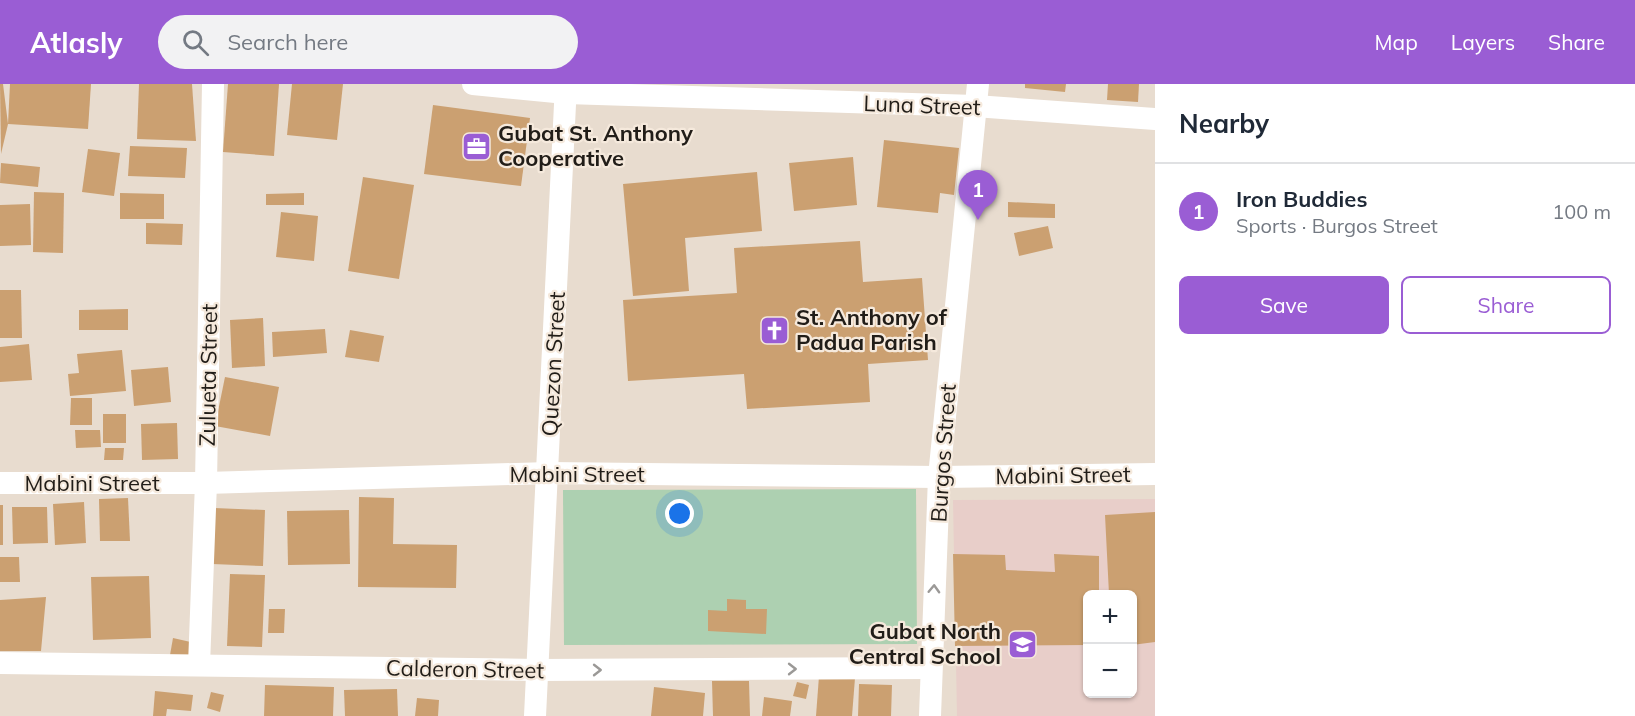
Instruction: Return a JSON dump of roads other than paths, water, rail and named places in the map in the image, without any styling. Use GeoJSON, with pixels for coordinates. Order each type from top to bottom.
{"type":"FeatureCollection","features":[{"type":"Feature","properties":{"kind":"street","name":"Zulueta Street"},"geometry":{"type":"LineString","coordinates":[[199,665],[206,483],[213,84]]}},
{"type":"Feature","properties":{"kind":"street","name":"Luna Street"},"geometry":{"type":"LineString","coordinates":[[473,84],[566,89],[976,95],[1155,119]]}},
{"type":"Feature","properties":{"kind":"street","name":"Quezon Street"},"geometry":{"type":"LineString","coordinates":[[536,716],[566,89]]}},
{"type":"Feature","properties":{"kind":"street","name":"Burgos Street"},"geometry":{"type":"LineString","coordinates":[[930,716],[939,477],[976,95]]}},
{"type":"Feature","properties":{"kind":"street","name":"Mabini Street"},"geometry":{"type":"LineString","coordinates":[[0,483],[206,483],[548,473],[939,477],[1155,474]]}},
{"type":"Feature","properties":{"kind":"street","name":"Calderon Street"},"geometry":{"type":"LineString","coordinates":[[0,663],[539,670],[931,668]]}},
{"type":"Feature","properties":{"kind":"place","name":"Gubat St. Anthony Cooperative"},"geometry":{"type":"Point","coordinates":[477,146]}},
{"type":"Feature","properties":{"kind":"place","name":"Iron Buddies"},"geometry":{"type":"Point","coordinates":[978,220]}},
{"type":"Feature","properties":{"kind":"place","name":"St. Anthony of Padua Parish"},"geometry":{"type":"Point","coordinates":[775,330]}},
{"type":"Feature","properties":{"kind":"place","name":"Gubat North Central School"},"geometry":{"type":"Point","coordinates":[1022,644]}}]}
